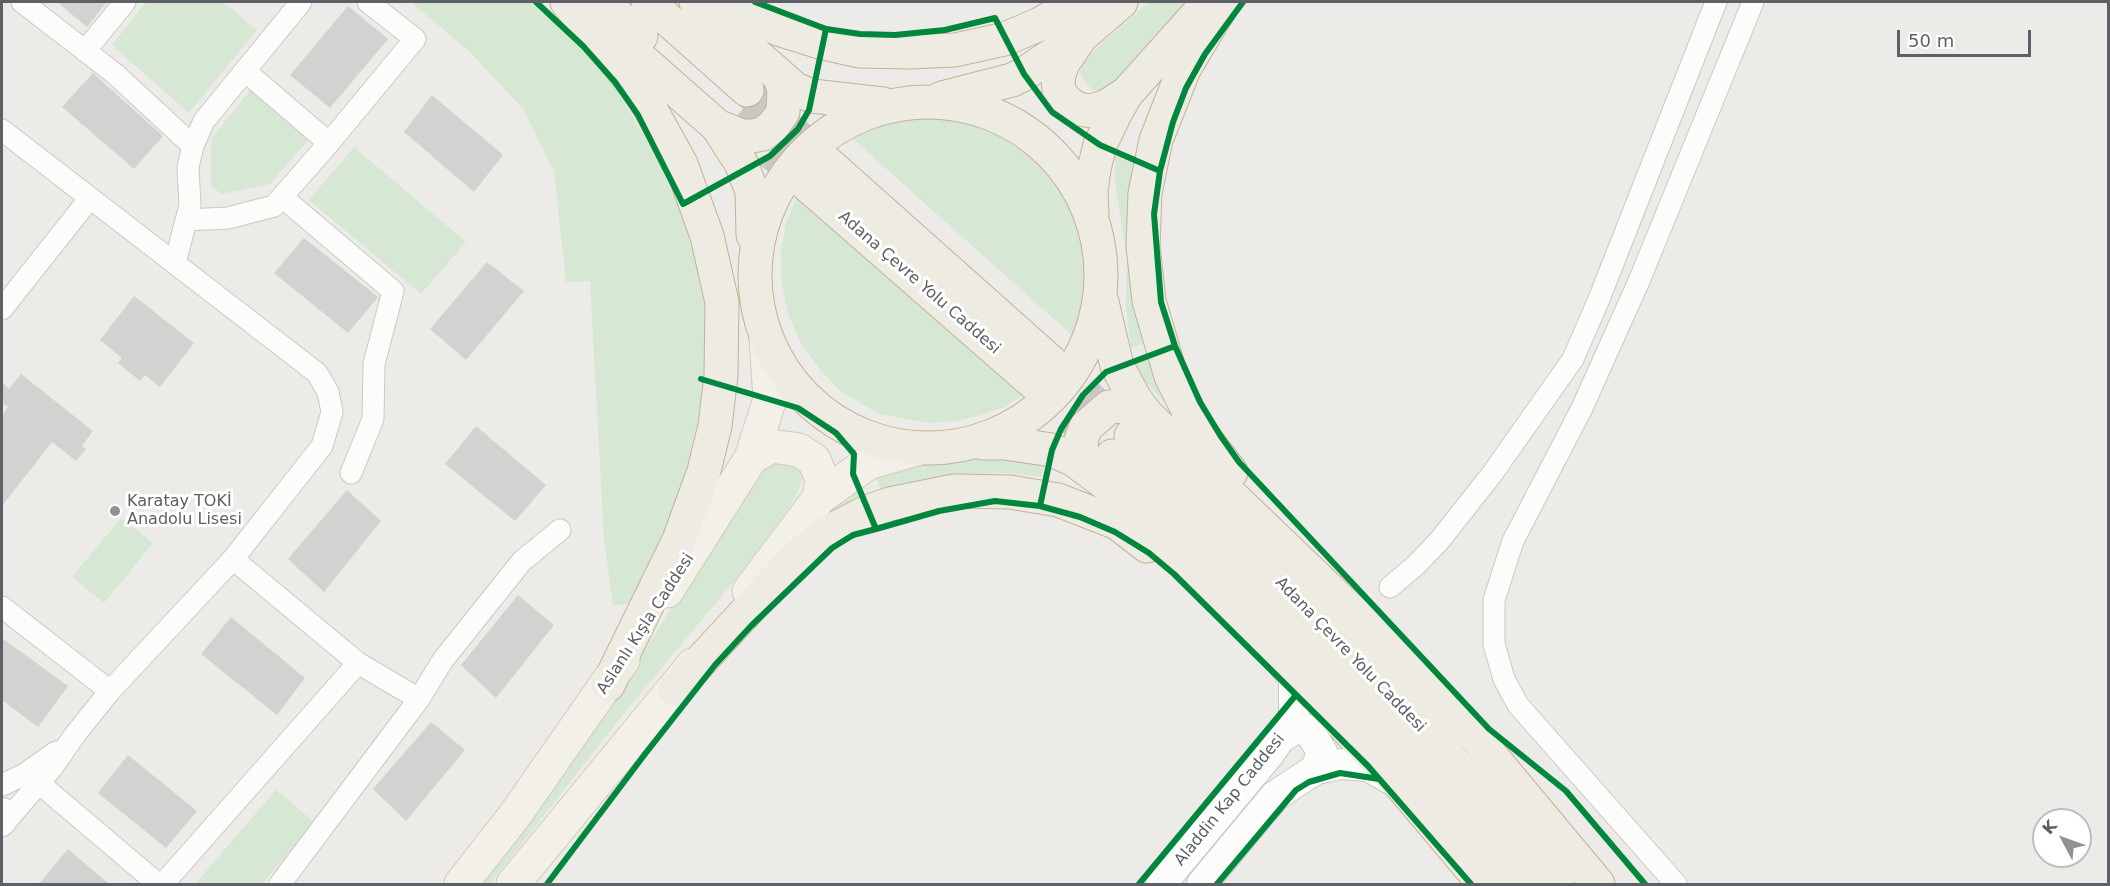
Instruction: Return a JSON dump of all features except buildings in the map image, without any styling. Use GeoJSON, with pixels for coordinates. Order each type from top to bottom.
{"type":"FeatureCollection","features":[{"type":"Feature","properties":{"kind":"highway"},"geometry":{"type":"LineString","coordinates":[[567,2],[641,92],[681,164],[707,236],[722,302],[721,376],[715,426],[704,471],[679,540],[608,685]]}},
{"type":"Feature","properties":{"kind":"highway"},"geometry":{"type":"LineString","coordinates":[[574,2],[730,109]]}},
{"type":"Feature","properties":{"kind":"highway"},"geometry":{"type":"LineString","coordinates":[[602,2],[730,109],[741,163],[752,191],[755,285]]}},
{"type":"Feature","properties":{"kind":"highway"},"geometry":{"type":"LineString","coordinates":[[648,2],[730,109],[742,136],[763,134],[773,126],[783,112],[784,89],[780,78],[769,66]]}},
{"type":"Feature","properties":{"kind":"highway"},"geometry":{"type":"LineString","coordinates":[[696,2],[795,89],[812,96],[894,105],[931,101],[1012,80],[1081,17]]}},
{"type":"Feature","properties":{"kind":"highway"},"geometry":{"type":"LineString","coordinates":[[723,2],[778,29],[823,43],[859,51],[909,52],[955,50],[1005,39],[1040,24],[1081,17],[1121,2]]}},
{"type":"Feature","properties":{"kind":"highway"},"geometry":{"type":"LineString","coordinates":[[1081,17],[1058,78],[1059,92],[1077,109],[1092,111],[1107,106],[1126,93],[1209,2]]}},
{"type":"Feature","properties":{"kind":"highway"},"geometry":{"type":"LineString","coordinates":[[1224,2],[1180,79],[1166,109],[1149,168],[1145,193],[1143,246],[1145,276],[1154,327],[1182,401],[1212,450],[1364,622],[1478,740],[1598,885]]}},
{"type":"Feature","properties":{"kind":"highway"},"geometry":{"type":"LineString","coordinates":[[1126,93],[1100,145],[1091,191],[1092,216],[1101,254],[1101,294],[1117,366],[1129,391],[1121,446],[1235,613]]}},
{"type":"Feature","properties":{"kind":"highway"},"geometry":{"type":"LineString","coordinates":[[931,101],[973,107],[1020,128],[1046,147],[1073,178],[1092,216]]}},
{"type":"Feature","properties":{"kind":"highway"},"geometry":{"type":"LineString","coordinates":[[894,105],[840,125],[825,136],[797,162],[775,193],[761,229],[754,266],[758,312],[766,338],[780,367],[794,385],[825,415],[853,432],[884,443],[917,448],[1005,442],[1052,450],[1074,460],[1121,446]]}},
{"type":"Feature","properties":{"kind":"highway","name":"Adana Çevre Yolu Caddesi"},"geometry":{"type":"LineString","coordinates":[[814,170],[1043,373]]}},
{"type":"Feature","properties":{"kind":"highway"},"geometry":{"type":"LineString","coordinates":[[971,443],[1019,423],[1059,389],[1087,344],[1101,294]]}},
{"type":"Feature","properties":{"kind":"highway"},"geometry":{"type":"LineString","coordinates":[[1121,446],[1364,622]]}},
{"type":"Feature","properties":{"kind":"highway","name":"Adana Çevre Yolu Caddesi"},"geometry":{"type":"LineString","coordinates":[[1121,446],[1476,829],[1522,885]]}},
{"type":"Feature","properties":{"kind":"highway","name":"Adana Çevre Yolu Caddesi"},"geometry":{"type":"LineString","coordinates":[[1121,446],[1312,612],[1454,763],[1558,885]]}},
{"type":"Feature","properties":{"kind":"highway"},"geometry":{"type":"LineString","coordinates":[[675,690],[792,561],[824,534],[869,511],[932,494],[977,490],[1010,492],[1058,500],[1117,523],[1235,613],[1399,783],[1484,885]]}},
{"type":"Feature","properties":{"kind":"main road","name":"Aslanlı Kışla Caddesi"},"geometry":{"type":"LineString","coordinates":[[461,885],[515,815],[608,685],[751,458],[770,399],[766,338]]}},
{"type":"Feature","properties":{"kind":"main road"},"geometry":{"type":"LineString","coordinates":[[751,458],[772,446],[799,450],[814,460],[822,479],[819,498]]}},
{"type":"Feature","properties":{"kind":"main road"},"geometry":{"type":"LineString","coordinates":[[513,885],[675,690],[819,498],[868,463],[917,448]]}},
{"type":"Feature","properties":{"kind":"street"},"geometry":{"type":"LineString","coordinates":[[22,2],[114,73],[193,146]]}},
{"type":"Feature","properties":{"kind":"street"},"geometry":{"type":"LineString","coordinates":[[86,51],[125,2]]}},
{"type":"Feature","properties":{"kind":"street"},"geometry":{"type":"LineString","coordinates":[[176,262],[190,206],[188,167],[193,146],[204,121],[301,2]]}},
{"type":"Feature","properties":{"kind":"street"},"geometry":{"type":"LineString","coordinates":[[186,220],[228,218],[274,206],[329,143],[415,39],[368,2]]}},
{"type":"Feature","properties":{"kind":"street"},"geometry":{"type":"LineString","coordinates":[[1390,586],[1416,565],[1439,541],[1492,474],[1573,359],[1716,2]]}},
{"type":"Feature","properties":{"kind":"street"},"geometry":{"type":"LineString","coordinates":[[1676,885],[1518,705],[1504,679],[1494,644],[1494,600],[1514,540],[1582,408],[1639,281],[1753,2]]}},
{"type":"Feature","properties":{"kind":"street"},"geometry":{"type":"LineString","coordinates":[[245,71],[329,143]]}},
{"type":"Feature","properties":{"kind":"street"},"geometry":{"type":"LineString","coordinates":[[2,130],[317,373],[328,392],[332,412],[321,446],[233,559],[110,691],[74,735],[40,784],[2,826]]}},
{"type":"Feature","properties":{"kind":"street"},"geometry":{"type":"LineString","coordinates":[[282,197],[393,291],[374,364],[373,419],[351,473]]}},
{"type":"Feature","properties":{"kind":"street"},"geometry":{"type":"LineString","coordinates":[[2,309],[90,198]]}},
{"type":"Feature","properties":{"kind":"street"},"geometry":{"type":"LineString","coordinates":[[280,885],[419,699],[443,660],[522,561],[560,530]]}},
{"type":"Feature","properties":{"kind":"street"},"geometry":{"type":"LineString","coordinates":[[233,559],[358,663],[419,699]]}},
{"type":"Feature","properties":{"kind":"street"},"geometry":{"type":"LineString","coordinates":[[2,607],[110,691]]}},
{"type":"Feature","properties":{"kind":"street","name":"Aladdin Kap Caddesi"},"geometry":{"type":"LineString","coordinates":[[1161,885],[1282,737],[1294,718],[1294,679],[1271,649]]}},
{"type":"Feature","properties":{"kind":"street"},"geometry":{"type":"LineString","coordinates":[[40,784],[152,882],[358,663]]}},
{"type":"Feature","properties":{"kind":"street"},"geometry":{"type":"LineString","coordinates":[[1282,737],[1293,730],[1303,728],[1310,732],[1322,752],[1316,769]]}},
{"type":"Feature","properties":{"kind":"street"},"geometry":{"type":"LineString","coordinates":[[2,785],[38,766],[74,735]]}},
{"type":"Feature","properties":{"kind":"street"},"geometry":{"type":"LineString","coordinates":[[1316,769],[1341,764],[1368,766],[1399,783]]}},
{"type":"Feature","properties":{"kind":"street","name":"Aladdin Kap Caddesi"},"geometry":{"type":"LineString","coordinates":[[1202,885],[1275,796],[1316,769]]}},
{"type":"Feature","properties":{"kind":"street"},"geometry":{"type":"LineString","coordinates":[[2,813],[2,820]]}},
{"type":"Feature","properties":{"kind":"green space"},"geometry":{"type":"Polygon","coordinates":[[[146,2],[223,2],[257,30],[189,113],[112,45],[146,2]]]}},
{"type":"Feature","properties":{"kind":"green space"},"geometry":{"type":"Polygon","coordinates":[[[411,2],[530,2],[576,43],[615,87],[658,159],[689,231],[706,300],[706,363],[696,441],[662,541],[629,603],[613,606],[604,539],[590,281],[566,282],[554,171],[524,110],[471,53],[411,2]]]}},
{"type":"Feature","properties":{"kind":"green space"},"geometry":{"type":"Polygon","coordinates":[[[1149,2],[1193,2],[1122,80],[1098,92],[1092,90],[1080,74],[1082,61],[1149,2]]]}},
{"type":"Feature","properties":{"kind":"green space"},"geometry":{"type":"Polygon","coordinates":[[[251,89],[310,138],[270,184],[222,194],[211,186],[211,139],[251,89]]]}},
{"type":"Feature","properties":{"kind":"green space"},"geometry":{"type":"Polygon","coordinates":[[[942,111],[976,115],[1007,128],[1031,143],[1052,165],[1071,191],[1084,220],[1090,253],[1091,283],[1086,311],[1075,338],[853,139],[869,129],[914,113],[942,111]]]}},
{"type":"Feature","properties":{"kind":"green space"},"geometry":{"type":"Polygon","coordinates":[[[354,147],[466,242],[421,294],[309,200],[354,147]]]}},
{"type":"Feature","properties":{"kind":"green space"},"geometry":{"type":"Polygon","coordinates":[[[1115,156],[1144,166],[1158,338],[1131,348],[1126,306],[1127,259],[1115,182],[1115,156]]]}},
{"type":"Feature","properties":{"kind":"green space"},"geometry":{"type":"Polygon","coordinates":[[[797,196],[1024,394],[1005,407],[984,414],[957,421],[929,423],[879,414],[840,391],[800,342],[788,314],[781,281],[781,251],[786,223],[797,196]]]}},
{"type":"Feature","properties":{"kind":"green space"},"geometry":{"type":"Polygon","coordinates":[[[1160,354],[1190,430],[1146,382],[1135,363],[1160,354]]]}},
{"type":"Feature","properties":{"kind":"green space"},"geometry":{"type":"Polygon","coordinates":[[[1049,452],[1041,477],[1005,473],[956,474],[918,480],[882,491],[873,472],[908,462],[950,462],[993,453],[1049,452]]]}},
{"type":"Feature","properties":{"kind":"green space"},"geometry":{"type":"Polygon","coordinates":[[[787,453],[804,474],[799,490],[786,512],[739,575],[629,707],[490,884],[476,884],[632,671],[759,467],[787,453]]]}},
{"type":"Feature","properties":{"kind":"green space"},"geometry":{"type":"Polygon","coordinates":[[[858,483],[864,498],[819,524],[826,510],[858,483]]]}},
{"type":"Feature","properties":{"kind":"green space"},"geometry":{"type":"Polygon","coordinates":[[[121,518],[153,543],[104,603],[72,577],[121,518]]]}},
{"type":"Feature","properties":{"kind":"green space"},"geometry":{"type":"Polygon","coordinates":[[[276,790],[314,822],[262,884],[195,884],[276,790]]]}},
{"type":"Feature","properties":{"kind":"tunnel"},"geometry":{"type":"LineString","coordinates":[[747,90],[823,159]]}},
{"type":"Feature","properties":{"kind":"tunnel"},"geometry":{"type":"LineString","coordinates":[[734,119],[804,182]]}},
{"type":"Feature","properties":{"kind":"tunnel"},"geometry":{"type":"LineString","coordinates":[[1051,362],[1131,436]]}},
{"type":"Feature","properties":{"kind":"tunnel"},"geometry":{"type":"LineString","coordinates":[[1035,384],[1112,456]]}},
{"type":"Feature","properties":{"kind":"cycle path"},"geometry":{"type":"LineString","coordinates":[[536,2],[583,46],[615,82],[638,115],[683,204],[770,156],[798,129],[809,110],[826,29]]}},
{"type":"Feature","properties":{"kind":"cycle path"},"geometry":{"type":"LineString","coordinates":[[755,2],[826,29],[860,34],[895,35],[945,30],[995,18],[1024,74],[1052,112],[1100,145],[1160,171],[1154,214],[1161,302],[1175,346],[1200,402],[1220,435],[1239,462],[1489,729],[1566,791],[1645,884]]}},
{"type":"Feature","properties":{"kind":"cycle path"},"geometry":{"type":"LineString","coordinates":[[1160,171],[1173,122],[1186,88],[1205,54],[1243,2]]}},
{"type":"Feature","properties":{"kind":"cycle path"},"geometry":{"type":"LineString","coordinates":[[1040,506],[1052,450],[1061,429],[1083,395],[1106,372],[1175,346]]}},
{"type":"Feature","properties":{"kind":"cycle path"},"geometry":{"type":"LineString","coordinates":[[701,379],[798,408],[836,433],[854,454],[853,474],[876,529],[939,511],[995,501],[1040,506],[1080,517],[1115,532],[1149,553],[1174,574],[1368,766],[1471,884]]}},
{"type":"Feature","properties":{"kind":"cycle path"},"geometry":{"type":"LineString","coordinates":[[547,884],[715,665],[751,626],[832,548],[853,535],[876,529]]}},
{"type":"Feature","properties":{"kind":"cycle path"},"geometry":{"type":"LineString","coordinates":[[1139,884],[1296,695]]}},
{"type":"Feature","properties":{"kind":"cycle path"},"geometry":{"type":"LineString","coordinates":[[1217,884],[1296,790],[1309,782],[1340,773],[1379,779]]}},
{"type":"Feature","properties":{"kind":"place","name":"Karatay TOKİ Anadolu Lisesi"},"geometry":{"type":"Point","coordinates":[115,511]}}]}
